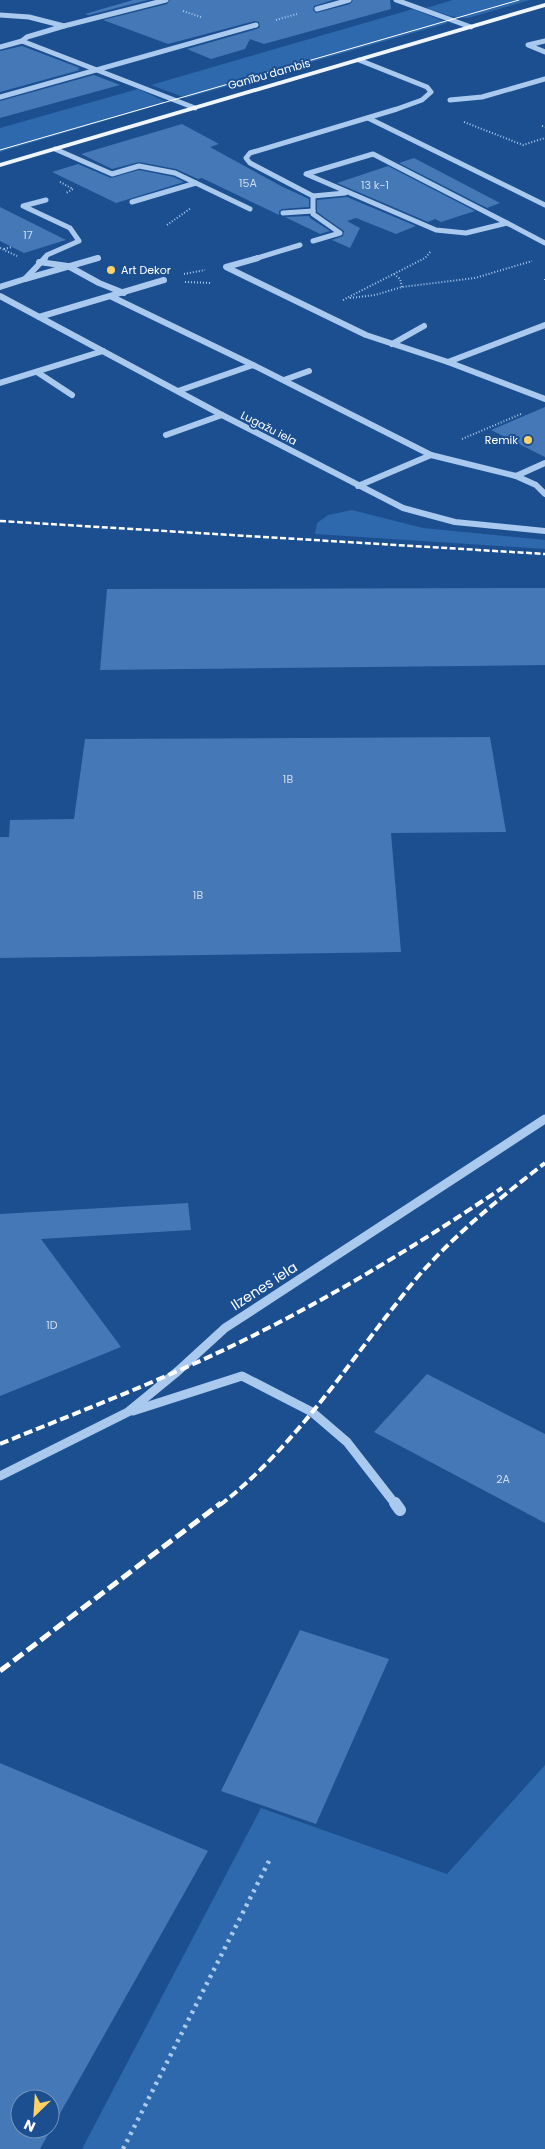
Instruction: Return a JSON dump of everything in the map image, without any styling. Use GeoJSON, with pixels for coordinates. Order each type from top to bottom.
{"type":"FeatureCollection","features":[{"type":"Feature","properties":{"kind":"main road","name":"Ganību dambis"},"geometry":{"type":"LineString","coordinates":[[0,166],[545,5]]}},
{"type":"Feature","properties":{"kind":"street"},"geometry":{"type":"LineString","coordinates":[[0,47],[64,26],[166,0]]}},
{"type":"Feature","properties":{"kind":"street"},"geometry":{"type":"LineString","coordinates":[[317,9],[349,0]]}},
{"type":"Feature","properties":{"kind":"street"},"geometry":{"type":"LineString","coordinates":[[396,0],[471,27]]}},
{"type":"Feature","properties":{"kind":"street"},"geometry":{"type":"LineString","coordinates":[[0,14],[28,17],[64,26]]}},
{"type":"Feature","properties":{"kind":"street"},"geometry":{"type":"LineString","coordinates":[[0,97],[256,25]]}},
{"type":"Feature","properties":{"kind":"street"},"geometry":{"type":"LineString","coordinates":[[22,41],[195,108]]}},
{"type":"Feature","properties":{"kind":"street"},"geometry":{"type":"LineString","coordinates":[[545,41],[528,46],[545,52]]}},
{"type":"Feature","properties":{"kind":"street"},"geometry":{"type":"LineString","coordinates":[[347,193],[313,196],[250,163],[246,158],[250,153],[422,100],[431,92],[427,87],[359,60]]}},
{"type":"Feature","properties":{"kind":"street"},"geometry":{"type":"LineString","coordinates":[[450,100],[482,97],[545,79]]}},
{"type":"Feature","properties":{"kind":"street"},"geometry":{"type":"LineString","coordinates":[[368,118],[545,205]]}},
{"type":"Feature","properties":{"kind":"street"},"geometry":{"type":"LineString","coordinates":[[56,149],[112,174],[139,166],[175,173],[250,209]]}},
{"type":"Feature","properties":{"kind":"street"},"geometry":{"type":"LineString","coordinates":[[507,223],[466,233],[436,230],[306,174],[373,154],[507,223],[545,243]]}},
{"type":"Feature","properties":{"kind":"street"},"geometry":{"type":"LineString","coordinates":[[132,202],[196,183]]}},
{"type":"Feature","properties":{"kind":"street"},"geometry":{"type":"LineString","coordinates":[[313,196],[313,214],[340,233],[313,242]]}},
{"type":"Feature","properties":{"kind":"street"},"geometry":{"type":"LineString","coordinates":[[25,279],[47,255],[79,241],[70,228],[23,206],[46,200]]}},
{"type":"Feature","properties":{"kind":"street"},"geometry":{"type":"LineString","coordinates":[[283,214],[313,211]]}},
{"type":"Feature","properties":{"kind":"street"},"geometry":{"type":"LineString","coordinates":[[300,245],[226,267],[366,335],[448,362],[545,399]]}},
{"type":"Feature","properties":{"kind":"street"},"geometry":{"type":"LineString","coordinates":[[0,287],[98,258]]}},
{"type":"Feature","properties":{"kind":"street"},"geometry":{"type":"LineString","coordinates":[[39,262],[68,266],[99,283],[124,293]]}},
{"type":"Feature","properties":{"kind":"street"},"geometry":{"type":"LineString","coordinates":[[39,317],[112,297],[164,280]]}},
{"type":"Feature","properties":{"kind":"street","name":"Lugažu iela"},"geometry":{"type":"LineString","coordinates":[[0,296],[222,415],[403,508],[422,515],[467,525],[545,531]]}},
{"type":"Feature","properties":{"kind":"street"},"geometry":{"type":"LineString","coordinates":[[112,297],[254,365],[431,455],[516,476],[536,486],[545,494]]}},
{"type":"Feature","properties":{"kind":"street"},"geometry":{"type":"LineString","coordinates":[[448,362],[545,325]]}},
{"type":"Feature","properties":{"kind":"street"},"geometry":{"type":"LineString","coordinates":[[392,344],[424,326]]}},
{"type":"Feature","properties":{"kind":"street"},"geometry":{"type":"LineString","coordinates":[[0,383],[103,351]]}},
{"type":"Feature","properties":{"kind":"street"},"geometry":{"type":"LineString","coordinates":[[178,391],[254,365]]}},
{"type":"Feature","properties":{"kind":"street"},"geometry":{"type":"LineString","coordinates":[[284,380],[309,371]]}},
{"type":"Feature","properties":{"kind":"street"},"geometry":{"type":"LineString","coordinates":[[37,372],[72,395]]}},
{"type":"Feature","properties":{"kind":"street"},"geometry":{"type":"LineString","coordinates":[[166,435],[222,415]]}},
{"type":"Feature","properties":{"kind":"street"},"geometry":{"type":"LineString","coordinates":[[358,486],[431,455]]}},
{"type":"Feature","properties":{"kind":"street"},"geometry":{"type":"LineString","coordinates":[[516,476],[545,463]]}},
{"type":"Feature","properties":{"kind":"street","name":"Ilzenes iela"},"geometry":{"type":"LineString","coordinates":[[0,1476],[128,1412],[178,1371],[225,1328],[545,1119]]}},
{"type":"Feature","properties":{"kind":"street"},"geometry":{"type":"LineString","coordinates":[[128,1412],[242,1376],[312,1412],[346,1442],[400,1510]]}},
{"type":"Feature","properties":{"kind":"path"},"geometry":{"type":"LineString","coordinates":[[256,25],[317,9]]}},
{"type":"Feature","properties":{"kind":"path"},"geometry":{"type":"LineString","coordinates":[[467,118],[463,121],[523,145],[545,138]]}},
{"type":"Feature","properties":{"kind":"path"},"geometry":{"type":"LineString","coordinates":[[322,314],[338,302],[425,258],[440,238],[436,230]]}},
{"type":"Feature","properties":{"kind":"path"},"geometry":{"type":"LineString","coordinates":[[4,250],[12,247]]}},
{"type":"Feature","properties":{"kind":"path"},"geometry":{"type":"LineString","coordinates":[[347,298],[375,296],[402,287],[475,278],[533,260]]}},
{"type":"Feature","properties":{"kind":"path"},"geometry":{"type":"LineString","coordinates":[[186,274],[193,272]]}},
{"type":"Feature","properties":{"kind":"path"},"geometry":{"type":"LineString","coordinates":[[394,274],[400,279],[402,287]]}},
{"type":"Feature","properties":{"kind":"path"},"geometry":{"type":"LineString","coordinates":[[460,440],[526,411]]}},
{"type":"Feature","properties":{"kind":"path"},"geometry":{"type":"LineString","coordinates":[[123,2149],[268,1861]]}},
{"type":"Feature","properties":{"kind":"shaded area"},"geometry":{"type":"Polygon","coordinates":[[[453,0],[530,0],[468,18],[454,17],[426,8],[453,0]]]}},
{"type":"Feature","properties":{"kind":"shaded area"},"geometry":{"type":"Polygon","coordinates":[[[413,9],[448,23],[186,98],[151,85],[413,9]]]}},
{"type":"Feature","properties":{"kind":"shaded area"},"geometry":{"type":"Polygon","coordinates":[[[138,89],[165,103],[0,152],[0,128],[138,89]]]}},
{"type":"Feature","properties":{"kind":"shaded area"},"geometry":{"type":"Polygon","coordinates":[[[352,510],[423,528],[545,540],[545,549],[315,534],[317,523],[328,515],[352,510]]]}},
{"type":"Feature","properties":{"kind":"shaded area"},"geometry":{"type":"Polygon","coordinates":[[[545,1765],[545,2149],[82,2149],[261,1808],[447,1874],[545,1765]]]}},
{"type":"Feature","properties":{"kind":"building"},"geometry":{"type":"Polygon","coordinates":[[[133,0],[148,0],[89,15],[85,14],[133,0]]]}},
{"type":"Feature","properties":{"kind":"building"},"geometry":{"type":"Polygon","coordinates":[[[170,0],[333,0],[314,6],[313,10],[316,13],[350,4],[353,0],[390,0],[391,9],[264,44],[250,39],[245,49],[211,59],[187,49],[257,29],[260,27],[259,22],[255,21],[168,44],[103,20],[167,4],[170,0]]]}},
{"type":"Feature","properties":{"kind":"building"},"geometry":{"type":"Polygon","coordinates":[[[22,46],[80,68],[77,69],[80,70],[0,92],[0,51],[22,46]]]}},
{"type":"Feature","properties":{"kind":"building"},"geometry":{"type":"Polygon","coordinates":[[[94,75],[120,85],[0,118],[0,101],[94,75]]]}},
{"type":"Feature","properties":{"kind":"building"},"geometry":{"type":"Polygon","coordinates":[[[182,124],[219,144],[210,147],[281,186],[309,199],[309,207],[282,209],[279,211],[279,215],[202,178],[198,179],[176,169],[139,162],[112,169],[81,154],[182,124]]]}},
{"type":"Feature","properties":{"kind":"building"},"geometry":{"type":"Polygon","coordinates":[[[414,158],[500,203],[487,208],[399,163],[414,158]]]}},
{"type":"Feature","properties":{"kind":"building"},"geometry":{"type":"Polygon","coordinates":[[[78,164],[111,178],[139,170],[174,177],[184,182],[116,203],[52,172],[78,164]]]}},
{"type":"Feature","properties":{"kind":"building"},"geometry":{"type":"Polygon","coordinates":[[[388,166],[475,211],[441,222],[435,219],[428,222],[337,183],[388,166]]]}},
{"type":"Feature","properties":{"kind":"building"},"geometry":{"type":"Polygon","coordinates":[[[347,197],[416,226],[396,234],[356,218],[347,221],[360,228],[350,248],[332,240],[343,236],[344,231],[317,212],[317,200],[347,197]]]}},
{"type":"Feature","properties":{"kind":"building"},"geometry":{"type":"Polygon","coordinates":[[[0,207],[66,240],[24,253],[0,241],[0,207]]]}},
{"type":"Feature","properties":{"kind":"building"},"geometry":{"type":"Polygon","coordinates":[[[309,216],[330,231],[320,234],[285,217],[309,216]]]}},
{"type":"Feature","properties":{"kind":"building","name":"Remik"},"geometry":{"type":"Polygon","coordinates":[[[545,407],[545,457],[491,430],[545,407]]]}},
{"type":"Feature","properties":{"kind":"building"},"geometry":{"type":"Polygon","coordinates":[[[545,588],[545,665],[100,670],[107,589],[545,588]]]}},
{"type":"Feature","properties":{"kind":"building"},"geometry":{"type":"Polygon","coordinates":[[[490,737],[506,832],[391,833],[401,952],[0,958],[0,837],[9,837],[10,820],[74,819],[85,739],[490,737]]]}},
{"type":"Feature","properties":{"kind":"building"},"geometry":{"type":"Polygon","coordinates":[[[188,1203],[191,1230],[41,1239],[121,1347],[0,1396],[0,1214],[188,1203]]]}},
{"type":"Feature","properties":{"kind":"building"},"geometry":{"type":"Polygon","coordinates":[[[427,1374],[545,1434],[545,1523],[374,1432],[427,1374]]]}},
{"type":"Feature","properties":{"kind":"building"},"geometry":{"type":"Polygon","coordinates":[[[300,1630],[389,1659],[316,1824],[221,1791],[300,1630]]]}},
{"type":"Feature","properties":{"kind":"building"},"geometry":{"type":"Polygon","coordinates":[[[0,1763],[208,1851],[60,2114],[60,2089],[10,2089],[10,2139],[46,2139],[40,2149],[0,2149],[0,1763]]]}},
{"type":"Feature","properties":{"kind":"tram line"},"geometry":{"type":"LineString","coordinates":[[0,150],[519,0]]}},
{"type":"Feature","properties":{"kind":"railway"},"geometry":{"type":"LineString","coordinates":[[0,521],[545,554]]}},
{"type":"Feature","properties":{"kind":"railway"},"geometry":{"type":"LineString","coordinates":[[220,1505],[266,1464],[308,1417],[412,1284],[435,1258],[480,1215],[545,1163]]}},
{"type":"Feature","properties":{"kind":"railway"},"geometry":{"type":"LineString","coordinates":[[0,1444],[176,1372],[269,1328],[371,1271],[437,1231],[502,1188]]}},
{"type":"Feature","properties":{"kind":"railway"},"geometry":{"type":"LineString","coordinates":[[0,1671],[221,1503]]}},
{"type":"Feature","properties":{"kind":"place","name":"Art Dekor"},"geometry":{"type":"Point","coordinates":[111,270]}},
{"type":"Feature","properties":{"kind":"place","name":"Remik"},"geometry":{"type":"Point","coordinates":[528,440]}}]}
